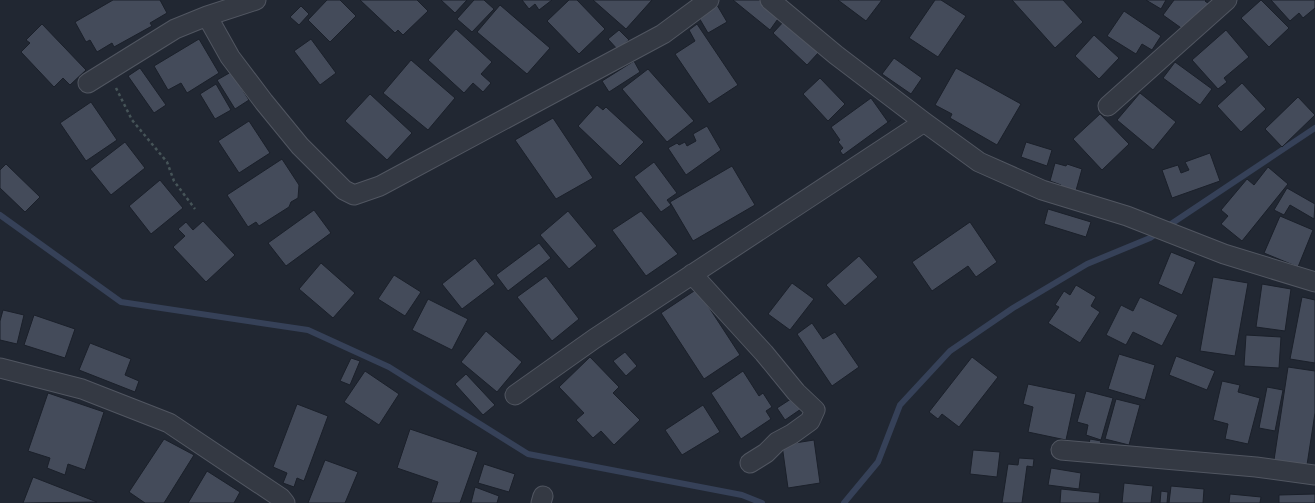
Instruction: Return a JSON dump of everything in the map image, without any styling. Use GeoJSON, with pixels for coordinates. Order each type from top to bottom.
{"type":"FeatureCollection","features":[{"type":"Feature","properties":{"kind":"street"},"geometry":{"type":"LineString","coordinates":[[88,83],[175,29],[206,16],[256,0]]}},
{"type":"Feature","properties":{"kind":"street"},"geometry":{"type":"LineString","coordinates":[[206,16],[230,56],[300,146],[344,190],[354,195],[380,186],[663,34],[709,0]]}},
{"type":"Feature","properties":{"kind":"street"},"geometry":{"type":"LineString","coordinates":[[770,0],[836,55],[979,162],[1042,190],[1127,216],[1224,254],[1315,282]]}},
{"type":"Feature","properties":{"kind":"street"},"geometry":{"type":"LineString","coordinates":[[1108,106],[1227,0]]}},
{"type":"Feature","properties":{"kind":"street"},"geometry":{"type":"LineString","coordinates":[[515,395],[594,339],[924,122]]}},
{"type":"Feature","properties":{"kind":"street"},"geometry":{"type":"LineString","coordinates":[[692,274],[796,392],[815,410],[810,420],[792,434],[777,442],[766,453],[750,463]]}},
{"type":"Feature","properties":{"kind":"street"},"geometry":{"type":"LineString","coordinates":[[0,368],[82,389],[169,423],[281,498],[285,503]]}},
{"type":"Feature","properties":{"kind":"street"},"geometry":{"type":"LineString","coordinates":[[1061,450],[1256,467],[1315,475]]}},
{"type":"Feature","properties":{"kind":"path"},"geometry":{"type":"LineString","coordinates":[[116,66],[116,90],[132,120],[167,162],[174,181],[195,209]]}},
{"type":"Feature","properties":{"kind":"building"},"geometry":{"type":"Polygon","coordinates":[[[113,0],[160,0],[167,13],[150,23],[152,26],[114,47],[112,43],[97,52],[90,40],[86,42],[75,22],[113,0]]]}},
{"type":"Feature","properties":{"kind":"building"},"geometry":{"type":"Polygon","coordinates":[[[327,0],[340,0],[356,16],[330,42],[308,20],[327,0]]]}},
{"type":"Feature","properties":{"kind":"building"},"geometry":{"type":"Polygon","coordinates":[[[360,0],[417,0],[428,11],[403,35],[398,30],[395,33],[360,0]]]}},
{"type":"Feature","properties":{"kind":"building"},"geometry":{"type":"Polygon","coordinates":[[[441,0],[467,0],[455,13],[441,0]]]}},
{"type":"Feature","properties":{"kind":"building"},"geometry":{"type":"Polygon","coordinates":[[[474,0],[484,0],[494,9],[472,32],[457,19],[474,0]]]}},
{"type":"Feature","properties":{"kind":"building"},"geometry":{"type":"Polygon","coordinates":[[[522,0],[552,0],[539,10],[535,4],[529,9],[522,0]]]}},
{"type":"Feature","properties":{"kind":"building"},"geometry":{"type":"Polygon","coordinates":[[[569,0],[577,0],[605,29],[579,54],[547,21],[569,0]]]}},
{"type":"Feature","properties":{"kind":"building"},"geometry":{"type":"Polygon","coordinates":[[[593,0],[652,0],[626,29],[593,0]]]}},
{"type":"Feature","properties":{"kind":"building"},"geometry":{"type":"Polygon","coordinates":[[[733,0],[760,0],[780,16],[770,30],[733,0]]]}},
{"type":"Feature","properties":{"kind":"building"},"geometry":{"type":"Polygon","coordinates":[[[838,0],[882,0],[866,21],[838,0]]]}},
{"type":"Feature","properties":{"kind":"building"},"geometry":{"type":"Polygon","coordinates":[[[935,0],[941,0],[966,16],[938,57],[909,38],[935,0]]]}},
{"type":"Feature","properties":{"kind":"building"},"geometry":{"type":"Polygon","coordinates":[[[1012,0],[1063,0],[1083,22],[1055,48],[1012,0]]]}},
{"type":"Feature","properties":{"kind":"building"},"geometry":{"type":"Polygon","coordinates":[[[1146,0],[1166,0],[1161,9],[1146,0]]]}},
{"type":"Feature","properties":{"kind":"building"},"geometry":{"type":"Polygon","coordinates":[[[1174,0],[1206,0],[1205,1],[1209,4],[1199,17],[1195,15],[1184,30],[1163,15],[1174,0]]]}},
{"type":"Feature","properties":{"kind":"building"},"geometry":{"type":"Polygon","coordinates":[[[1261,0],[1289,28],[1269,47],[1241,18],[1261,0]]]}},
{"type":"Feature","properties":{"kind":"building"},"geometry":{"type":"Polygon","coordinates":[[[1271,0],[1315,0],[1315,8],[1303,18],[1299,13],[1290,21],[1271,0]]]}},
{"type":"Feature","properties":{"kind":"building"},"geometry":{"type":"Polygon","coordinates":[[[500,5],[550,48],[527,74],[477,32],[500,5]]]}},
{"type":"Feature","properties":{"kind":"building"},"geometry":{"type":"Polygon","coordinates":[[[717,5],[727,22],[708,33],[698,16],[717,5]]]}},
{"type":"Feature","properties":{"kind":"building"},"geometry":{"type":"Polygon","coordinates":[[[301,6],[309,14],[299,25],[290,17],[301,6]]]}},
{"type":"Feature","properties":{"kind":"building"},"geometry":{"type":"Polygon","coordinates":[[[1124,11],[1161,36],[1152,50],[1142,44],[1136,54],[1107,36],[1124,11]]]}},
{"type":"Feature","properties":{"kind":"building"},"geometry":{"type":"Polygon","coordinates":[[[785,20],[819,52],[807,65],[773,33],[785,20]]]}},
{"type":"Feature","properties":{"kind":"building"},"geometry":{"type":"Polygon","coordinates":[[[42,24],[86,70],[70,85],[63,78],[54,87],[21,52],[30,43],[26,40],[42,24]]]}},
{"type":"Feature","properties":{"kind":"building"},"geometry":{"type":"Polygon","coordinates":[[[697,24],[738,85],[709,104],[675,54],[695,41],[689,30],[697,24]]]}},
{"type":"Feature","properties":{"kind":"building"},"geometry":{"type":"Polygon","coordinates":[[[456,29],[492,62],[481,74],[491,83],[483,92],[473,83],[464,93],[428,60],[456,29]]]}},
{"type":"Feature","properties":{"kind":"building"},"geometry":{"type":"Polygon","coordinates":[[[619,30],[629,40],[618,50],[608,39],[619,30]]]}},
{"type":"Feature","properties":{"kind":"building"},"geometry":{"type":"Polygon","coordinates":[[[1226,30],[1249,57],[1224,78],[1227,82],[1218,89],[1192,60],[1226,30]]]}},
{"type":"Feature","properties":{"kind":"building"},"geometry":{"type":"Polygon","coordinates":[[[1094,35],[1119,58],[1099,79],[1075,56],[1094,35]]]}},
{"type":"Feature","properties":{"kind":"building"},"geometry":{"type":"Polygon","coordinates":[[[199,39],[219,73],[187,93],[181,83],[168,90],[154,66],[199,39]]]}},
{"type":"Feature","properties":{"kind":"building"},"geometry":{"type":"Polygon","coordinates":[[[311,39],[336,73],[320,85],[294,51],[311,39]]]}},
{"type":"Feature","properties":{"kind":"building"},"geometry":{"type":"Polygon","coordinates":[[[894,58],[922,78],[911,94],[882,74],[894,58]]]}},
{"type":"Feature","properties":{"kind":"building"},"geometry":{"type":"Polygon","coordinates":[[[411,60],[455,98],[428,130],[383,93],[411,60]]]}},
{"type":"Feature","properties":{"kind":"building"},"geometry":{"type":"Polygon","coordinates":[[[634,61],[640,72],[609,92],[602,81],[634,61]]]}},
{"type":"Feature","properties":{"kind":"building"},"geometry":{"type":"Polygon","coordinates":[[[1175,62],[1212,89],[1200,105],[1163,78],[1175,62]]]}},
{"type":"Feature","properties":{"kind":"building"},"geometry":{"type":"Polygon","coordinates":[[[140,68],[166,105],[154,113],[128,76],[140,68]]]}},
{"type":"Feature","properties":{"kind":"building"},"geometry":{"type":"Polygon","coordinates":[[[956,68],[1021,104],[997,145],[950,118],[952,114],[935,105],[956,68]]]}},
{"type":"Feature","properties":{"kind":"building"},"geometry":{"type":"Polygon","coordinates":[[[648,69],[694,121],[667,142],[622,89],[648,69]]]}},
{"type":"Feature","properties":{"kind":"building"},"geometry":{"type":"Polygon","coordinates":[[[231,72],[249,100],[235,109],[217,80],[231,72]]]}},
{"type":"Feature","properties":{"kind":"building"},"geometry":{"type":"Polygon","coordinates":[[[820,78],[845,104],[828,121],[803,94],[820,78]]]}},
{"type":"Feature","properties":{"kind":"building"},"geometry":{"type":"Polygon","coordinates":[[[1242,83],[1266,109],[1241,132],[1217,106],[1242,83]]]}},
{"type":"Feature","properties":{"kind":"building"},"geometry":{"type":"Polygon","coordinates":[[[216,84],[231,110],[215,119],[200,94],[216,84]]]}},
{"type":"Feature","properties":{"kind":"building"},"geometry":{"type":"Polygon","coordinates":[[[1140,93],[1176,122],[1153,150],[1117,120],[1140,93]]]}},
{"type":"Feature","properties":{"kind":"building"},"geometry":{"type":"Polygon","coordinates":[[[370,94],[412,133],[387,160],[345,121],[370,94]]]}},
{"type":"Feature","properties":{"kind":"building"},"geometry":{"type":"Polygon","coordinates":[[[1298,97],[1315,115],[1282,147],[1265,129],[1298,97]]]}},
{"type":"Feature","properties":{"kind":"building"},"geometry":{"type":"Polygon","coordinates":[[[871,98],[888,122],[891,120],[843,155],[840,151],[843,148],[838,142],[840,140],[831,127],[871,98]]]}},
{"type":"Feature","properties":{"kind":"building"},"geometry":{"type":"Polygon","coordinates":[[[91,102],[117,140],[86,161],[60,123],[91,102]]]}},
{"type":"Feature","properties":{"kind":"building"},"geometry":{"type":"Polygon","coordinates":[[[597,105],[603,110],[606,107],[644,142],[620,166],[578,126],[597,105]]]}},
{"type":"Feature","properties":{"kind":"building"},"geometry":{"type":"Polygon","coordinates":[[[1100,114],[1129,144],[1102,170],[1073,139],[1100,114]]]}},
{"type":"Feature","properties":{"kind":"building"},"geometry":{"type":"Polygon","coordinates":[[[553,118],[593,178],[556,199],[515,140],[553,118]]]}},
{"type":"Feature","properties":{"kind":"building"},"geometry":{"type":"Polygon","coordinates":[[[249,121],[270,153],[239,173],[218,141],[249,121]]]}},
{"type":"Feature","properties":{"kind":"building"},"geometry":{"type":"Polygon","coordinates":[[[707,126],[721,150],[686,175],[668,148],[677,143],[679,145],[685,142],[687,146],[696,141],[693,134],[707,126]]]}},
{"type":"Feature","properties":{"kind":"building"},"geometry":{"type":"Polygon","coordinates":[[[125,142],[145,168],[111,195],[90,169],[125,142]]]}},
{"type":"Feature","properties":{"kind":"building"},"geometry":{"type":"Polygon","coordinates":[[[1026,142],[1052,150],[1047,166],[1021,157],[1026,142]]]}},
{"type":"Feature","properties":{"kind":"building"},"geometry":{"type":"Polygon","coordinates":[[[1210,153],[1220,181],[1172,198],[1162,170],[1178,165],[1181,173],[1189,170],[1185,162],[1210,153]]]}},
{"type":"Feature","properties":{"kind":"building"},"geometry":{"type":"Polygon","coordinates":[[[282,159],[299,185],[298,198],[291,202],[289,207],[259,226],[256,222],[248,227],[227,195],[282,159]]]}},
{"type":"Feature","properties":{"kind":"building"},"geometry":{"type":"Polygon","coordinates":[[[654,162],[677,193],[667,200],[671,205],[661,212],[634,177],[654,162]]]}},
{"type":"Feature","properties":{"kind":"building"},"geometry":{"type":"Polygon","coordinates":[[[1055,163],[1066,166],[1067,164],[1082,169],[1075,194],[1060,190],[1061,185],[1050,181],[1055,163]]]}},
{"type":"Feature","properties":{"kind":"building"},"geometry":{"type":"Polygon","coordinates":[[[6,164],[40,197],[25,212],[0,188],[0,170],[6,164]]]}},
{"type":"Feature","properties":{"kind":"building"},"geometry":{"type":"Polygon","coordinates":[[[732,166],[755,205],[693,241],[670,202],[732,166]]]}},
{"type":"Feature","properties":{"kind":"building"},"geometry":{"type":"Polygon","coordinates":[[[1268,167],[1288,184],[1242,241],[1221,224],[1228,216],[1221,210],[1247,179],[1254,185],[1268,167]]]}},
{"type":"Feature","properties":{"kind":"building"},"geometry":{"type":"Polygon","coordinates":[[[160,180],[183,208],[151,234],[129,206],[160,180]]]}},
{"type":"Feature","properties":{"kind":"building"},"geometry":{"type":"Polygon","coordinates":[[[1287,188],[1315,204],[1314,219],[1290,205],[1284,215],[1274,210],[1287,188]]]}},
{"type":"Feature","properties":{"kind":"building"},"geometry":{"type":"Polygon","coordinates":[[[1048,209],[1091,222],[1086,237],[1044,224],[1048,209]]]}},
{"type":"Feature","properties":{"kind":"building"},"geometry":{"type":"Polygon","coordinates":[[[314,210],[331,233],[286,266],[268,243],[314,210]]]}},
{"type":"Feature","properties":{"kind":"building"},"geometry":{"type":"Polygon","coordinates":[[[568,211],[597,246],[569,269],[540,235],[568,211]]]}},
{"type":"Feature","properties":{"kind":"building"},"geometry":{"type":"Polygon","coordinates":[[[641,211],[678,254],[646,276],[612,230],[641,211]]]}},
{"type":"Feature","properties":{"kind":"building"},"geometry":{"type":"Polygon","coordinates":[[[1280,216],[1313,230],[1298,267],[1264,253],[1280,216]]]}},
{"type":"Feature","properties":{"kind":"building"},"geometry":{"type":"Polygon","coordinates":[[[203,221],[235,255],[206,282],[173,247],[185,236],[178,229],[186,222],[193,230],[203,221]]]}},
{"type":"Feature","properties":{"kind":"building"},"geometry":{"type":"Polygon","coordinates":[[[970,222],[997,262],[976,277],[968,266],[932,291],[912,262],[970,222]]]}},
{"type":"Feature","properties":{"kind":"building"},"geometry":{"type":"Polygon","coordinates":[[[539,243],[551,258],[508,291],[496,275],[539,243]]]}},
{"type":"Feature","properties":{"kind":"building"},"geometry":{"type":"Polygon","coordinates":[[[1171,252],[1196,262],[1182,295],[1158,284],[1171,252]]]}},
{"type":"Feature","properties":{"kind":"building"},"geometry":{"type":"Polygon","coordinates":[[[859,256],[878,277],[845,306],[826,285],[859,256]]]}},
{"type":"Feature","properties":{"kind":"building"},"geometry":{"type":"Polygon","coordinates":[[[475,258],[495,284],[462,309],[442,284],[475,258]]]}},
{"type":"Feature","properties":{"kind":"building"},"geometry":{"type":"Polygon","coordinates":[[[321,263],[355,293],[333,318],[299,289],[321,263]]]}},
{"type":"Feature","properties":{"kind":"building"},"geometry":{"type":"Polygon","coordinates":[[[394,275],[421,292],[405,316],[378,299],[394,275]]]}},
{"type":"Feature","properties":{"kind":"building"},"geometry":{"type":"Polygon","coordinates":[[[546,276],[579,319],[552,341],[517,297],[546,276]]]}},
{"type":"Feature","properties":{"kind":"building"},"geometry":{"type":"Polygon","coordinates":[[[1213,277],[1248,283],[1235,356],[1200,351],[1213,277]]]}},
{"type":"Feature","properties":{"kind":"building"},"geometry":{"type":"Polygon","coordinates":[[[792,283],[814,299],[790,330],[768,314],[792,283]]]}},
{"type":"Feature","properties":{"kind":"building"},"geometry":{"type":"Polygon","coordinates":[[[1262,284],[1291,289],[1285,331],[1256,327],[1262,284]]]}},
{"type":"Feature","properties":{"kind":"building"},"geometry":{"type":"Polygon","coordinates":[[[1076,285],[1096,297],[1091,306],[1100,312],[1080,343],[1048,323],[1059,307],[1055,305],[1064,291],[1070,295],[1076,285]]]}},
{"type":"Feature","properties":{"kind":"building"},"geometry":{"type":"Polygon","coordinates":[[[697,289],[740,355],[704,379],[661,313],[697,289]]]}},
{"type":"Feature","properties":{"kind":"building"},"geometry":{"type":"Polygon","coordinates":[[[1140,297],[1178,315],[1162,346],[1133,332],[1126,345],[1106,335],[1121,305],[1133,311],[1140,297]]]}},
{"type":"Feature","properties":{"kind":"building"},"geometry":{"type":"Polygon","coordinates":[[[1302,297],[1315,300],[1315,363],[1290,359],[1302,297]]]}},
{"type":"Feature","properties":{"kind":"building"},"geometry":{"type":"Polygon","coordinates":[[[428,299],[468,319],[452,350],[412,330],[428,299]]]}},
{"type":"Feature","properties":{"kind":"building"},"geometry":{"type":"Polygon","coordinates":[[[3,310],[24,315],[17,344],[0,340],[0,321],[3,310]]]}},
{"type":"Feature","properties":{"kind":"building"},"geometry":{"type":"Polygon","coordinates":[[[34,315],[75,329],[65,358],[24,345],[34,315]]]}},
{"type":"Feature","properties":{"kind":"building"},"geometry":{"type":"Polygon","coordinates":[[[812,323],[823,339],[835,332],[859,367],[832,386],[797,334],[812,323]]]}},
{"type":"Feature","properties":{"kind":"building"},"geometry":{"type":"Polygon","coordinates":[[[486,331],[522,362],[497,392],[461,362],[486,331]]]}},
{"type":"Feature","properties":{"kind":"building"},"geometry":{"type":"Polygon","coordinates":[[[1246,335],[1281,337],[1279,368],[1244,366],[1246,335]]]}},
{"type":"Feature","properties":{"kind":"building"},"geometry":{"type":"Polygon","coordinates":[[[90,343],[131,359],[125,375],[139,381],[135,392],[79,370],[90,343]]]}},
{"type":"Feature","properties":{"kind":"building"},"geometry":{"type":"Polygon","coordinates":[[[625,352],[637,366],[626,376],[613,361],[625,352]]]}},
{"type":"Feature","properties":{"kind":"building"},"geometry":{"type":"Polygon","coordinates":[[[1119,354],[1155,365],[1145,400],[1108,389],[1119,354]]]}},
{"type":"Feature","properties":{"kind":"building"},"geometry":{"type":"Polygon","coordinates":[[[1176,356],[1215,371],[1207,390],[1169,375],[1176,356]]]}},
{"type":"Feature","properties":{"kind":"building"},"geometry":{"type":"Polygon","coordinates":[[[590,357],[619,387],[613,393],[640,420],[614,445],[601,431],[593,438],[576,420],[584,413],[559,387],[590,357]]]}},
{"type":"Feature","properties":{"kind":"building"},"geometry":{"type":"Polygon","coordinates":[[[972,357],[998,377],[959,427],[942,414],[938,419],[929,412],[972,357]]]}},
{"type":"Feature","properties":{"kind":"building"},"geometry":{"type":"Polygon","coordinates":[[[351,358],[360,361],[350,385],[340,381],[351,358]]]}},
{"type":"Feature","properties":{"kind":"building"},"geometry":{"type":"Polygon","coordinates":[[[1288,367],[1315,371],[1315,413],[1307,465],[1274,460],[1288,367]]]}},
{"type":"Feature","properties":{"kind":"building"},"geometry":{"type":"Polygon","coordinates":[[[365,371],[399,394],[379,425],[344,402],[365,371]]]}},
{"type":"Feature","properties":{"kind":"building"},"geometry":{"type":"Polygon","coordinates":[[[743,371],[759,396],[763,393],[772,407],[766,411],[771,419],[741,439],[711,393],[743,371]]]}},
{"type":"Feature","properties":{"kind":"building"},"geometry":{"type":"Polygon","coordinates":[[[466,374],[495,405],[483,415],[455,384],[466,374]]]}},
{"type":"Feature","properties":{"kind":"building"},"geometry":{"type":"Polygon","coordinates":[[[1222,381],[1240,385],[1238,392],[1260,398],[1248,444],[1225,439],[1228,424],[1213,420],[1222,381]]]}},
{"type":"Feature","properties":{"kind":"building"},"geometry":{"type":"Polygon","coordinates":[[[1028,384],[1076,394],[1066,440],[1028,432],[1033,407],[1023,404],[1028,384]]]}},
{"type":"Feature","properties":{"kind":"building"},"geometry":{"type":"Polygon","coordinates":[[[1267,387],[1283,390],[1275,431],[1259,428],[1267,387]]]}},
{"type":"Feature","properties":{"kind":"building"},"geometry":{"type":"Polygon","coordinates":[[[1086,391],[1113,398],[1101,440],[1086,435],[1088,425],[1077,422],[1086,391]]]}},
{"type":"Feature","properties":{"kind":"building"},"geometry":{"type":"Polygon","coordinates":[[[48,393],[104,412],[85,470],[68,464],[65,475],[47,468],[50,458],[28,451],[48,393]]]}},
{"type":"Feature","properties":{"kind":"building"},"geometry":{"type":"Polygon","coordinates":[[[794,397],[801,409],[785,420],[777,408],[794,397]]]}},
{"type":"Feature","properties":{"kind":"building"},"geometry":{"type":"Polygon","coordinates":[[[1116,399],[1140,405],[1129,445],[1105,439],[1116,399]]]}},
{"type":"Feature","properties":{"kind":"building"},"geometry":{"type":"Polygon","coordinates":[[[297,404],[328,416],[304,481],[297,478],[294,487],[283,483],[287,473],[273,467],[297,404]]]}},
{"type":"Feature","properties":{"kind":"building"},"geometry":{"type":"Polygon","coordinates":[[[703,405],[720,432],[682,455],[665,430],[703,405]]]}},
{"type":"Feature","properties":{"kind":"building"},"geometry":{"type":"Polygon","coordinates":[[[410,429],[478,452],[460,503],[431,503],[438,482],[397,468],[410,429]]]}},
{"type":"Feature","properties":{"kind":"building"},"geometry":{"type":"Polygon","coordinates":[[[164,439],[194,455],[164,503],[145,503],[129,492],[164,439]]]}},
{"type":"Feature","properties":{"kind":"building"},"geometry":{"type":"Polygon","coordinates":[[[1090,439],[1101,441],[1099,450],[1088,448],[1090,439]]]}},
{"type":"Feature","properties":{"kind":"building"},"geometry":{"type":"Polygon","coordinates":[[[814,440],[820,483],[788,488],[782,445],[814,440]]]}},
{"type":"Feature","properties":{"kind":"building"},"geometry":{"type":"Polygon","coordinates":[[[973,450],[1000,452],[997,477],[970,474],[973,450]]]}},
{"type":"Feature","properties":{"kind":"building"},"geometry":{"type":"Polygon","coordinates":[[[1019,458],[1034,459],[1033,467],[1027,466],[1022,503],[1002,503],[1008,464],[1018,465],[1019,458]]]}},
{"type":"Feature","properties":{"kind":"building"},"geometry":{"type":"Polygon","coordinates":[[[325,460],[358,472],[345,503],[308,503],[325,460]]]}},
{"type":"Feature","properties":{"kind":"building"},"geometry":{"type":"Polygon","coordinates":[[[484,464],[515,474],[509,492],[478,483],[484,464]]]}},
{"type":"Feature","properties":{"kind":"building"},"geometry":{"type":"Polygon","coordinates":[[[1051,468],[1081,473],[1079,489],[1048,485],[1051,468]]]}},
{"type":"Feature","properties":{"kind":"building"},"geometry":{"type":"Polygon","coordinates":[[[207,471],[240,492],[234,503],[188,503],[207,471]]]}},
{"type":"Feature","properties":{"kind":"building"},"geometry":{"type":"Polygon","coordinates":[[[33,477],[97,502],[23,503],[33,477]]]}},
{"type":"Feature","properties":{"kind":"building"},"geometry":{"type":"Polygon","coordinates":[[[1124,483],[1153,486],[1151,503],[1122,503],[1124,483]]]}},
{"type":"Feature","properties":{"kind":"building"},"geometry":{"type":"Polygon","coordinates":[[[1171,486],[1204,489],[1203,503],[1169,503],[1171,486]]]}},
{"type":"Feature","properties":{"kind":"building"},"geometry":{"type":"Polygon","coordinates":[[[475,487],[499,496],[497,503],[471,503],[475,487]]]}},
{"type":"Feature","properties":{"kind":"building"},"geometry":{"type":"Polygon","coordinates":[[[1061,489],[1100,493],[1099,503],[1060,503],[1061,489]]]}},
{"type":"Feature","properties":{"kind":"building"},"geometry":{"type":"Polygon","coordinates":[[[1161,491],[1168,492],[1167,503],[1160,503],[1161,491]]]}},
{"type":"Feature","properties":{"kind":"building"},"geometry":{"type":"Polygon","coordinates":[[[1230,494],[1261,497],[1260,503],[1229,503],[1230,494]]]}},
{"type":"Feature","properties":{"kind":"building"},"geometry":{"type":"Polygon","coordinates":[[[1315,494],[1315,503],[1279,503],[1279,495],[1315,494]]]}},
{"type":"Feature","properties":{"kind":"waterway"},"geometry":{"type":"LineString","coordinates":[[844,503],[878,462],[900,405],[950,351],[1013,308],[1087,264],[1150,238],[1315,128]]}},
{"type":"Feature","properties":{"kind":"waterway"},"geometry":{"type":"LineString","coordinates":[[0,215],[121,302],[308,330],[389,367],[528,454],[742,495],[762,503]]}}]}
